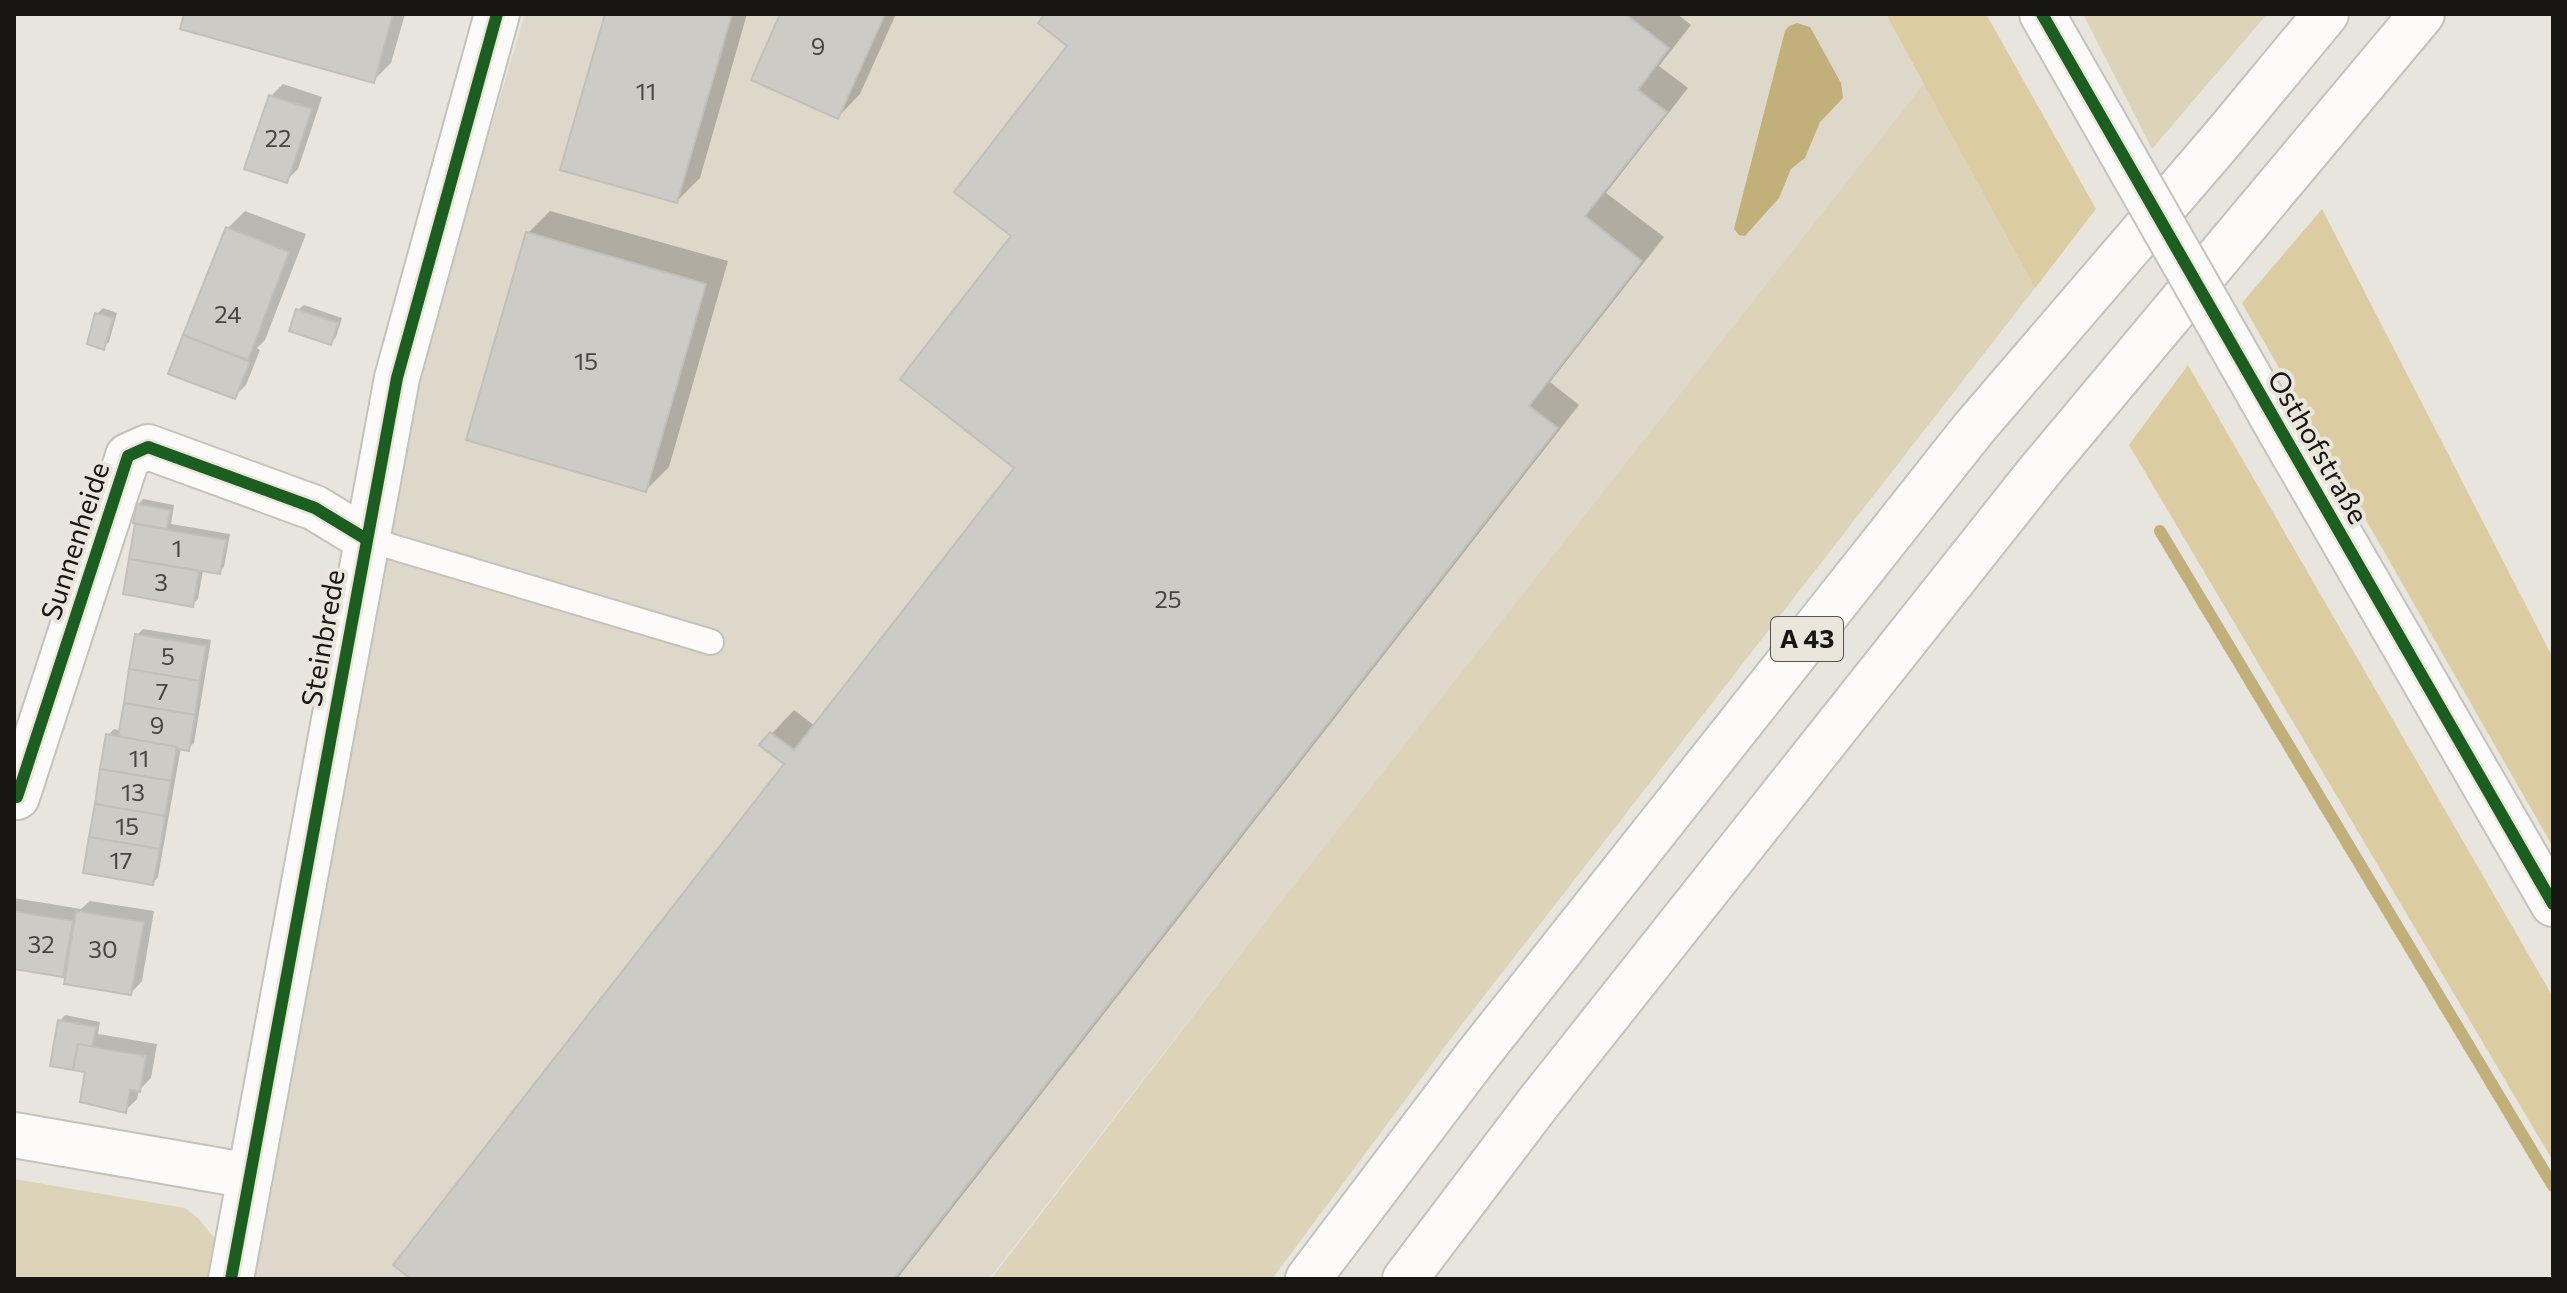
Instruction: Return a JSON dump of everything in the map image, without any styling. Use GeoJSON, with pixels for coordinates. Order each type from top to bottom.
{"type":"FeatureCollection","features":[{"type":"Feature","properties":{"kind":"main road","name":"Steinbrede"},"geometry":{"type":"LineString","coordinates":[[231,1279],[397,378],[497,14]]}},
{"type":"Feature","properties":{"kind":"main road","name":"Osthofstraße"},"geometry":{"type":"LineString","coordinates":[[2042,14],[2553,904]]}},
{"type":"Feature","properties":{"kind":"main road","name":"A 43"},"geometry":{"type":"LineString","coordinates":[[1308,1279],[1476,1057],[1974,428],[2326,14]]}},
{"type":"Feature","properties":{"kind":"main road","name":"A 43"},"geometry":{"type":"LineString","coordinates":[[1405,1279],[1539,1102],[2038,473],[2422,14]]}},
{"type":"Feature","properties":{"kind":"main road","name":"Sunnenheide"},"geometry":{"type":"LineString","coordinates":[[17,797],[128,456],[148,447],[315,508],[366,539]]}},
{"type":"Feature","properties":{"kind":"main road"},"geometry":{"type":"LineString","coordinates":[[14,1135],[250,1176]]}},
{"type":"Feature","properties":{"kind":"lane"},"geometry":{"type":"LineString","coordinates":[[366,539],[711,642]]}},
{"type":"Feature","properties":{"kind":"shaded area"},"geometry":{"type":"Polygon","coordinates":[[[525,14],[1886,14],[1925,82],[1272,913],[989,1279],[252,1279],[389,544],[415,382],[525,14]]]}},
{"type":"Feature","properties":{"kind":"shaded area"},"geometry":{"type":"Polygon","coordinates":[[[1886,14],[1986,14],[2096,209],[2035,288],[1886,14]]]}},
{"type":"Feature","properties":{"kind":"shaded area"},"geometry":{"type":"Polygon","coordinates":[[[2083,14],[2267,14],[2152,149],[2083,14]]]}},
{"type":"Feature","properties":{"kind":"shaded area"},"geometry":{"type":"Polygon","coordinates":[[[1797,23],[1810,27],[1841,83],[1843,98],[1820,122],[1805,158],[1791,169],[1779,198],[1745,236],[1739,235],[1734,229],[1785,31],[1797,23]]]}},
{"type":"Feature","properties":{"kind":"shaded area"},"geometry":{"type":"Polygon","coordinates":[[[1925,82],[2035,288],[1449,1041],[1272,1279],[991,1279],[1272,913],[1925,82]]]}},
{"type":"Feature","properties":{"kind":"shaded area"},"geometry":{"type":"Polygon","coordinates":[[[2322,209],[2553,658],[2553,847],[2242,303],[2322,209]]]}},
{"type":"Feature","properties":{"kind":"shaded area"},"geometry":{"type":"Polygon","coordinates":[[[2188,365],[2553,997],[2553,1161],[2129,445],[2188,365]]]}},
{"type":"Feature","properties":{"kind":"shaded area"},"geometry":{"type":"Polygon","coordinates":[[[14,1179],[185,1208],[199,1219],[215,1239],[207,1279],[14,1279],[14,1179]]]}},
{"type":"Feature","properties":{"kind":"building"},"geometry":{"type":"Polygon","coordinates":[[[184,14],[393,14],[374,83],[180,29],[184,14]]]}},
{"type":"Feature","properties":{"kind":"building"},"geometry":{"type":"Polygon","coordinates":[[[605,14],[732,14],[677,203],[560,170],[605,14]]]}},
{"type":"Feature","properties":{"kind":"building"},"geometry":{"type":"Polygon","coordinates":[[[780,14],[885,14],[838,119],[751,80],[780,14]]]}},
{"type":"Feature","properties":{"kind":"building"},"geometry":{"type":"Polygon","coordinates":[[[1045,14],[1625,14],[1669,48],[1638,90],[1667,112],[1585,216],[1642,261],[1529,406],[1558,428],[894,1279],[411,1279],[393,1265],[784,764],[759,745],[770,732],[794,750],[1014,468],[900,379],[1011,236],[954,192],[1067,46],[1038,23],[1045,14]]]}},
{"type":"Feature","properties":{"kind":"building"},"geometry":{"type":"Polygon","coordinates":[[[269,95],[312,109],[287,183],[244,169],[269,95]]]}},
{"type":"Feature","properties":{"kind":"building"},"geometry":{"type":"Polygon","coordinates":[[[226,227],[289,252],[248,360],[183,335],[226,227]]]}},
{"type":"Feature","properties":{"kind":"building"},"geometry":{"type":"Polygon","coordinates":[[[526,232],[706,284],[646,492],[466,440],[526,232]]]}},
{"type":"Feature","properties":{"kind":"building"},"geometry":{"type":"Polygon","coordinates":[[[296,309],[338,323],[331,345],[289,331],[296,309]]]}},
{"type":"Feature","properties":{"kind":"building"},"geometry":{"type":"Polygon","coordinates":[[[95,313],[113,318],[104,350],[87,344],[95,313]]]}},
{"type":"Feature","properties":{"kind":"building"},"geometry":{"type":"Polygon","coordinates":[[[183,335],[250,362],[235,399],[168,374],[183,335]]]}},
{"type":"Feature","properties":{"kind":"building"},"geometry":{"type":"Polygon","coordinates":[[[136,504],[170,510],[167,529],[133,523],[136,504]]]}},
{"type":"Feature","properties":{"kind":"building"},"geometry":{"type":"Polygon","coordinates":[[[135,524],[226,540],[220,574],[129,559],[135,524]]]}},
{"type":"Feature","properties":{"kind":"building"},"geometry":{"type":"Polygon","coordinates":[[[129,559],[199,571],[193,607],[123,594],[129,559]]]}},
{"type":"Feature","properties":{"kind":"building"},"geometry":{"type":"Polygon","coordinates":[[[135,634],[206,646],[200,681],[129,669],[135,634]]]}},
{"type":"Feature","properties":{"kind":"building"},"geometry":{"type":"Polygon","coordinates":[[[129,669],[200,681],[195,715],[124,703],[129,669]]]}},
{"type":"Feature","properties":{"kind":"building"},"geometry":{"type":"Polygon","coordinates":[[[124,703],[195,715],[189,751],[118,737],[124,703]]]}},
{"type":"Feature","properties":{"kind":"building"},"geometry":{"type":"Polygon","coordinates":[[[106,734],[177,747],[171,781],[100,769],[106,734]]]}},
{"type":"Feature","properties":{"kind":"building"},"geometry":{"type":"Polygon","coordinates":[[[100,769],[171,781],[165,816],[95,804],[100,769]]]}},
{"type":"Feature","properties":{"kind":"building"},"geometry":{"type":"Polygon","coordinates":[[[95,804],[165,816],[160,849],[89,837],[95,804]]]}},
{"type":"Feature","properties":{"kind":"building"},"geometry":{"type":"Polygon","coordinates":[[[89,837],[160,849],[153,885],[83,873],[89,837]]]}},
{"type":"Feature","properties":{"kind":"building"},"geometry":{"type":"Polygon","coordinates":[[[14,911],[73,921],[63,977],[14,969],[14,911]]]}},
{"type":"Feature","properties":{"kind":"building"},"geometry":{"type":"Polygon","coordinates":[[[76,911],[144,922],[131,995],[64,984],[76,911]]]}},
{"type":"Feature","properties":{"kind":"building"},"geometry":{"type":"Polygon","coordinates":[[[58,1020],[96,1027],[92,1047],[78,1044],[73,1070],[50,1066],[58,1020]]]}},
{"type":"Feature","properties":{"kind":"building"},"geometry":{"type":"Polygon","coordinates":[[[78,1044],[146,1056],[140,1092],[130,1090],[126,1113],[80,1102],[85,1072],[73,1070],[78,1044]]]}},
{"type":"Feature","properties":{"kind":"waterway"},"geometry":{"type":"LineString","coordinates":[[2160,531],[2553,1186]]}},
{"type":"Feature","properties":{"kind":"cycle path"},"geometry":{"type":"LineString","coordinates":[[231,1279],[397,378],[497,14]]}},
{"type":"Feature","properties":{"kind":"cycle path"},"geometry":{"type":"LineString","coordinates":[[2042,14],[2553,904]]}},
{"type":"Feature","properties":{"kind":"cycle path"},"geometry":{"type":"LineString","coordinates":[[17,797],[128,456],[148,447],[315,508],[366,539]]}}]}
